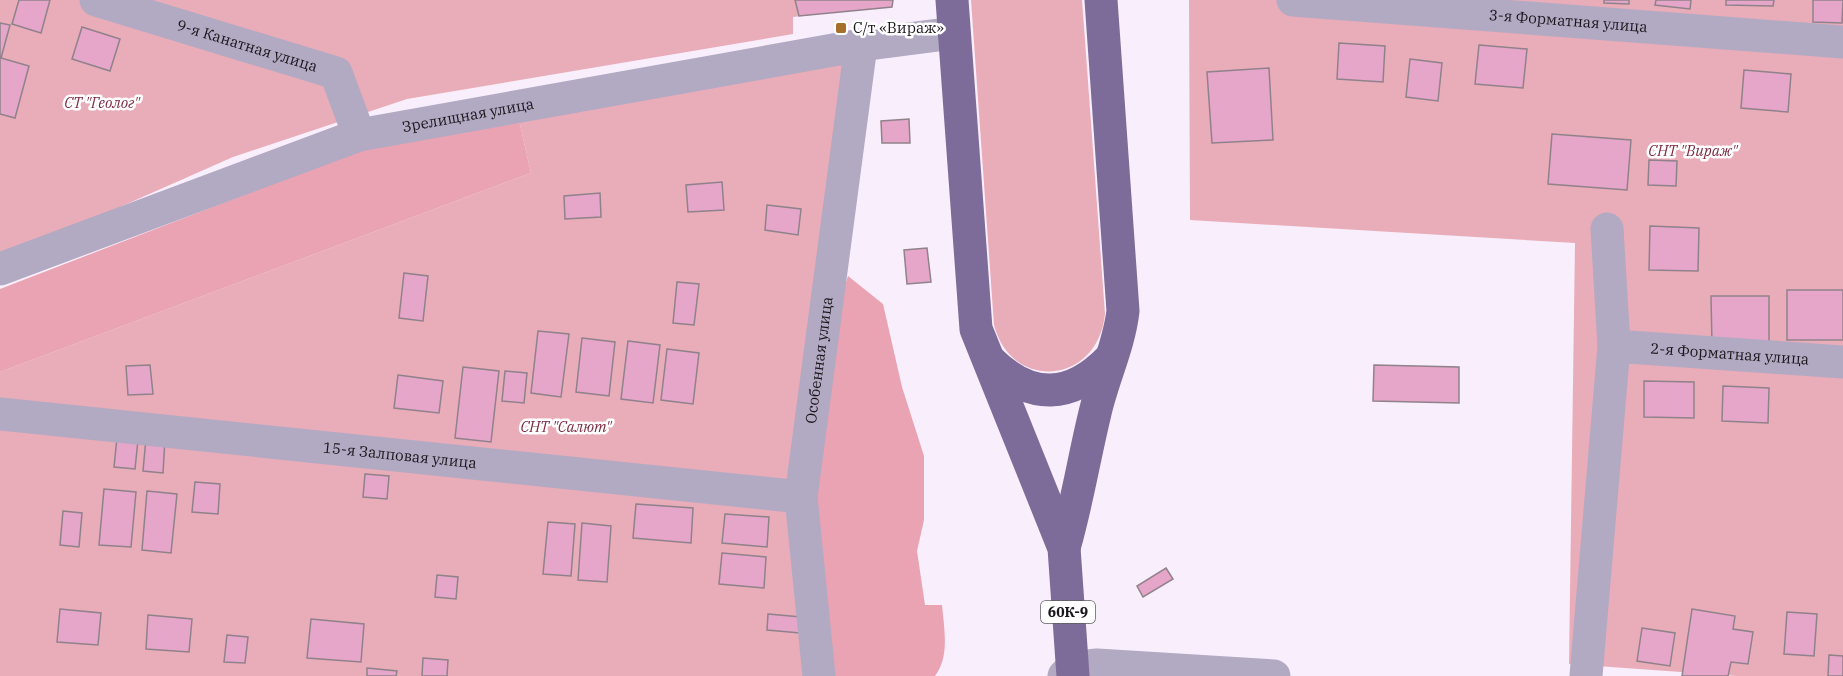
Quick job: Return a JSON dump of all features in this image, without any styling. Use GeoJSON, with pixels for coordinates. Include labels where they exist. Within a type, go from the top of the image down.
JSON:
{"type":"FeatureCollection","features":[{"type":"Feature","properties":{"kind":"main road"},"geometry":{"type":"LineString","coordinates":[[952,0],[976,329],[1064,548]]}},
{"type":"Feature","properties":{"kind":"main road"},"geometry":{"type":"LineString","coordinates":[[1064,548],[1076,508],[1095,413],[1110,359],[1120,337],[1123,311],[1101,0]]}},
{"type":"Feature","properties":{"kind":"main road"},"geometry":{"type":"LineString","coordinates":[[990,362],[1003,374],[1019,383],[1041,390],[1074,386],[1093,377],[1110,359]]}},
{"type":"Feature","properties":{"kind":"main road","name":"60К-9"},"geometry":{"type":"LineString","coordinates":[[1064,548],[1069,673]]}},
{"type":"Feature","properties":{"kind":"street","name":"9-я Канатная улица"},"geometry":{"type":"LineString","coordinates":[[96,0],[336,73],[359,135]]}},
{"type":"Feature","properties":{"kind":"street","name":"3-я Форматная улица"},"geometry":{"type":"LineString","coordinates":[[1293,0],[1843,42]]}},
{"type":"Feature","properties":{"kind":"street","name":"Зрелищная улица"},"geometry":{"type":"LineString","coordinates":[[0,269],[359,135],[861,45],[954,33]]}},
{"type":"Feature","properties":{"kind":"street","name":"Особенная улица"},"geometry":{"type":"LineString","coordinates":[[819,676],[801,497],[861,45]]}},
{"type":"Feature","properties":{"kind":"street"},"geometry":{"type":"LineString","coordinates":[[1586,676],[1614,346],[1607,229]]}},
{"type":"Feature","properties":{"kind":"street","name":"2-я Форматная улица"},"geometry":{"type":"LineString","coordinates":[[1614,346],[1843,362]]}},
{"type":"Feature","properties":{"kind":"street","name":"15-я Залповая улица"},"geometry":{"type":"LineString","coordinates":[[0,414],[801,497]]}},
{"type":"Feature","properties":{"kind":"street"},"geometry":{"type":"LineString","coordinates":[[1069,673],[1096,665],[1274,676]]}},
{"type":"Feature","properties":{"kind":"green space","name":"СТ \"Геолог\""},"geometry":{"type":"Polygon","coordinates":[[[0,0],[891,0],[891,6],[793,17],[793,34],[407,99],[233,157],[0,260],[0,0]]]}},
{"type":"Feature","properties":{"kind":"green space"},"geometry":{"type":"Polygon","coordinates":[[[971,0],[1082,0],[1105,314],[1099,337],[1087,355],[1072,366],[1054,371],[1035,370],[1018,362],[1004,347],[994,325],[971,0]]]}},
{"type":"Feature","properties":{"kind":"green space","name":"СНТ \"Вираж\""},"geometry":{"type":"Polygon","coordinates":[[[1189,0],[1843,0],[1843,676],[1737,676],[1569,664],[1575,243],[1190,220],[1189,0]]]}},
{"type":"Feature","properties":{"kind":"green space","name":"СНТ \"Салют\""},"geometry":{"type":"Polygon","coordinates":[[[867,58],[828,339],[831,676],[0,676],[0,372],[531,173],[517,111],[867,58]]]}},
{"type":"Feature","properties":{"kind":"shaded area"},"geometry":{"type":"Polygon","coordinates":[[[517,111],[531,173],[0,372],[0,289],[404,133],[517,111]]]}},
{"type":"Feature","properties":{"kind":"shaded area"},"geometry":{"type":"Polygon","coordinates":[[[848,276],[883,304],[902,387],[924,456],[924,520],[917,551],[925,605],[942,605],[945,633],[943,660],[935,676],[831,676],[811,496],[828,339],[848,276]]]}},
{"type":"Feature","properties":{"kind":"building"},"geometry":{"type":"Polygon","coordinates":[[[19,0],[50,0],[41,33],[12,24],[19,0]]]}},
{"type":"Feature","properties":{"kind":"building"},"geometry":{"type":"Polygon","coordinates":[[[795,0],[893,0],[892,7],[799,16],[795,0]]]}},
{"type":"Feature","properties":{"kind":"building"},"geometry":{"type":"Polygon","coordinates":[[[1604,0],[1629,0],[1629,4],[1604,3],[1604,0]]]}},
{"type":"Feature","properties":{"kind":"building"},"geometry":{"type":"Polygon","coordinates":[[[1656,0],[1691,0],[1690,9],[1655,5],[1656,0]]]}},
{"type":"Feature","properties":{"kind":"building"},"geometry":{"type":"Polygon","coordinates":[[[1726,0],[1774,0],[1773,6],[1726,5],[1726,0]]]}},
{"type":"Feature","properties":{"kind":"building"},"geometry":{"type":"Polygon","coordinates":[[[1813,0],[1843,0],[1842,23],[1813,22],[1813,0]]]}},
{"type":"Feature","properties":{"kind":"building"},"geometry":{"type":"Polygon","coordinates":[[[0,23],[10,25],[1,58],[29,66],[15,118],[0,114],[0,23]]]}},
{"type":"Feature","properties":{"kind":"building"},"geometry":{"type":"Polygon","coordinates":[[[82,27],[120,39],[110,71],[72,59],[82,27]]]}},
{"type":"Feature","properties":{"kind":"building"},"geometry":{"type":"Polygon","coordinates":[[[1339,43],[1385,46],[1383,82],[1337,79],[1339,43]]]}},
{"type":"Feature","properties":{"kind":"building"},"geometry":{"type":"Polygon","coordinates":[[[1479,45],[1527,49],[1523,88],[1475,84],[1479,45]]]}},
{"type":"Feature","properties":{"kind":"building"},"geometry":{"type":"Polygon","coordinates":[[[1410,59],[1442,63],[1438,101],[1406,97],[1410,59]]]}},
{"type":"Feature","properties":{"kind":"building"},"geometry":{"type":"Polygon","coordinates":[[[1269,68],[1273,140],[1212,143],[1207,72],[1269,68]]]}},
{"type":"Feature","properties":{"kind":"building"},"geometry":{"type":"Polygon","coordinates":[[[1744,70],[1791,74],[1788,112],[1741,108],[1744,70]]]}},
{"type":"Feature","properties":{"kind":"building"},"geometry":{"type":"Polygon","coordinates":[[[909,119],[910,143],[882,143],[881,121],[909,119]]]}},
{"type":"Feature","properties":{"kind":"building"},"geometry":{"type":"Polygon","coordinates":[[[1552,134],[1631,140],[1627,190],[1548,184],[1552,134]]]}},
{"type":"Feature","properties":{"kind":"building"},"geometry":{"type":"Polygon","coordinates":[[[1649,160],[1677,161],[1676,186],[1648,185],[1649,160]]]}},
{"type":"Feature","properties":{"kind":"building"},"geometry":{"type":"Polygon","coordinates":[[[722,182],[724,210],[688,212],[686,185],[722,182]]]}},
{"type":"Feature","properties":{"kind":"building"},"geometry":{"type":"Polygon","coordinates":[[[600,193],[601,217],[565,219],[564,196],[600,193]]]}},
{"type":"Feature","properties":{"kind":"building"},"geometry":{"type":"Polygon","coordinates":[[[767,205],[801,209],[798,235],[765,230],[767,205]]]}},
{"type":"Feature","properties":{"kind":"building"},"geometry":{"type":"Polygon","coordinates":[[[1650,226],[1699,228],[1698,271],[1649,270],[1650,226]]]}},
{"type":"Feature","properties":{"kind":"building"},"geometry":{"type":"Polygon","coordinates":[[[927,248],[931,282],[907,284],[904,250],[927,248]]]}},
{"type":"Feature","properties":{"kind":"building"},"geometry":{"type":"Polygon","coordinates":[[[404,273],[428,276],[423,321],[399,318],[404,273]]]}},
{"type":"Feature","properties":{"kind":"building"},"geometry":{"type":"Polygon","coordinates":[[[677,282],[699,284],[694,325],[673,323],[677,282]]]}},
{"type":"Feature","properties":{"kind":"building"},"geometry":{"type":"Polygon","coordinates":[[[1787,290],[1843,290],[1843,340],[1787,340],[1787,290]]]}},
{"type":"Feature","properties":{"kind":"building"},"geometry":{"type":"Polygon","coordinates":[[[1711,296],[1769,296],[1769,345],[1712,345],[1711,296]]]}},
{"type":"Feature","properties":{"kind":"building"},"geometry":{"type":"Polygon","coordinates":[[[538,331],[569,334],[561,397],[531,393],[538,331]]]}},
{"type":"Feature","properties":{"kind":"building"},"geometry":{"type":"Polygon","coordinates":[[[582,338],[615,342],[609,396],[576,392],[582,338]]]}},
{"type":"Feature","properties":{"kind":"building"},"geometry":{"type":"Polygon","coordinates":[[[628,341],[660,345],[653,403],[621,399],[628,341]]]}},
{"type":"Feature","properties":{"kind":"building"},"geometry":{"type":"Polygon","coordinates":[[[667,349],[699,353],[693,404],[661,400],[667,349]]]}},
{"type":"Feature","properties":{"kind":"building"},"geometry":{"type":"Polygon","coordinates":[[[150,365],[153,394],[128,395],[126,366],[150,365]]]}},
{"type":"Feature","properties":{"kind":"building"},"geometry":{"type":"Polygon","coordinates":[[[1374,365],[1459,367],[1459,403],[1373,401],[1374,365]]]}},
{"type":"Feature","properties":{"kind":"building"},"geometry":{"type":"Polygon","coordinates":[[[463,367],[499,371],[491,442],[455,438],[463,367]]]}},
{"type":"Feature","properties":{"kind":"building"},"geometry":{"type":"Polygon","coordinates":[[[505,371],[527,373],[524,403],[502,401],[505,371]]]}},
{"type":"Feature","properties":{"kind":"building"},"geometry":{"type":"Polygon","coordinates":[[[398,375],[443,381],[439,413],[394,408],[398,375]]]}},
{"type":"Feature","properties":{"kind":"building"},"geometry":{"type":"Polygon","coordinates":[[[1644,381],[1694,382],[1694,418],[1644,417],[1644,381]]]}},
{"type":"Feature","properties":{"kind":"building"},"geometry":{"type":"Polygon","coordinates":[[[1723,386],[1769,388],[1768,423],[1722,421],[1723,386]]]}},
{"type":"Feature","properties":{"kind":"building"},"geometry":{"type":"Polygon","coordinates":[[[117,438],[138,440],[135,469],[114,467],[117,438]]]}},
{"type":"Feature","properties":{"kind":"building"},"geometry":{"type":"Polygon","coordinates":[[[146,438],[165,439],[163,473],[143,471],[146,438]]]}},
{"type":"Feature","properties":{"kind":"building"},"geometry":{"type":"Polygon","coordinates":[[[365,474],[389,476],[387,499],[363,497],[365,474]]]}},
{"type":"Feature","properties":{"kind":"building"},"geometry":{"type":"Polygon","coordinates":[[[195,482],[220,484],[218,514],[192,512],[195,482]]]}},
{"type":"Feature","properties":{"kind":"building"},"geometry":{"type":"Polygon","coordinates":[[[104,489],[136,492],[131,547],[99,545],[104,489]]]}},
{"type":"Feature","properties":{"kind":"building"},"geometry":{"type":"Polygon","coordinates":[[[147,491],[177,494],[171,553],[142,550],[147,491]]]}},
{"type":"Feature","properties":{"kind":"building"},"geometry":{"type":"Polygon","coordinates":[[[636,504],[693,508],[691,543],[633,538],[636,504]]]}},
{"type":"Feature","properties":{"kind":"building"},"geometry":{"type":"Polygon","coordinates":[[[63,511],[82,513],[79,547],[60,545],[63,511]]]}},
{"type":"Feature","properties":{"kind":"building"},"geometry":{"type":"Polygon","coordinates":[[[725,514],[769,517],[767,547],[722,543],[725,514]]]}},
{"type":"Feature","properties":{"kind":"building"},"geometry":{"type":"Polygon","coordinates":[[[548,522],[575,524],[571,576],[543,574],[548,522]]]}},
{"type":"Feature","properties":{"kind":"building"},"geometry":{"type":"Polygon","coordinates":[[[582,523],[611,526],[607,582],[578,580],[582,523]]]}},
{"type":"Feature","properties":{"kind":"building"},"geometry":{"type":"Polygon","coordinates":[[[722,553],[766,557],[764,588],[719,584],[722,553]]]}},
{"type":"Feature","properties":{"kind":"building"},"geometry":{"type":"Polygon","coordinates":[[[1166,568],[1173,579],[1143,597],[1137,586],[1166,568]]]}},
{"type":"Feature","properties":{"kind":"building"},"geometry":{"type":"Polygon","coordinates":[[[437,575],[458,577],[456,599],[435,597],[437,575]]]}},
{"type":"Feature","properties":{"kind":"building"},"geometry":{"type":"Polygon","coordinates":[[[60,609],[101,613],[98,645],[57,642],[60,609]]]}},
{"type":"Feature","properties":{"kind":"building"},"geometry":{"type":"Polygon","coordinates":[[[1692,609],[1735,616],[1733,629],[1753,632],[1748,664],[1731,662],[1728,676],[1682,676],[1692,609]]]}},
{"type":"Feature","properties":{"kind":"building"},"geometry":{"type":"Polygon","coordinates":[[[1787,612],[1817,614],[1814,656],[1784,654],[1787,612]]]}},
{"type":"Feature","properties":{"kind":"building"},"geometry":{"type":"Polygon","coordinates":[[[768,614],[801,617],[800,633],[767,630],[768,614]]]}},
{"type":"Feature","properties":{"kind":"building"},"geometry":{"type":"Polygon","coordinates":[[[148,615],[192,619],[189,652],[146,649],[148,615]]]}},
{"type":"Feature","properties":{"kind":"building"},"geometry":{"type":"Polygon","coordinates":[[[311,619],[364,624],[361,662],[307,658],[311,619]]]}},
{"type":"Feature","properties":{"kind":"building"},"geometry":{"type":"Polygon","coordinates":[[[1642,628],[1675,633],[1670,666],[1637,661],[1642,628]]]}},
{"type":"Feature","properties":{"kind":"building"},"geometry":{"type":"Polygon","coordinates":[[[227,635],[248,637],[245,663],[224,662],[227,635]]]}},
{"type":"Feature","properties":{"kind":"building"},"geometry":{"type":"Polygon","coordinates":[[[1829,655],[1843,656],[1843,676],[1828,676],[1829,655]]]}},
{"type":"Feature","properties":{"kind":"building"},"geometry":{"type":"Polygon","coordinates":[[[423,658],[448,660],[447,676],[422,676],[423,658]]]}},
{"type":"Feature","properties":{"kind":"building"},"geometry":{"type":"Polygon","coordinates":[[[367,668],[397,671],[396,676],[367,676],[367,668]]]}},
{"type":"Feature","properties":{"kind":"place","name":"С/т «Вираж»"},"geometry":{"type":"Point","coordinates":[841,28]}}]}
